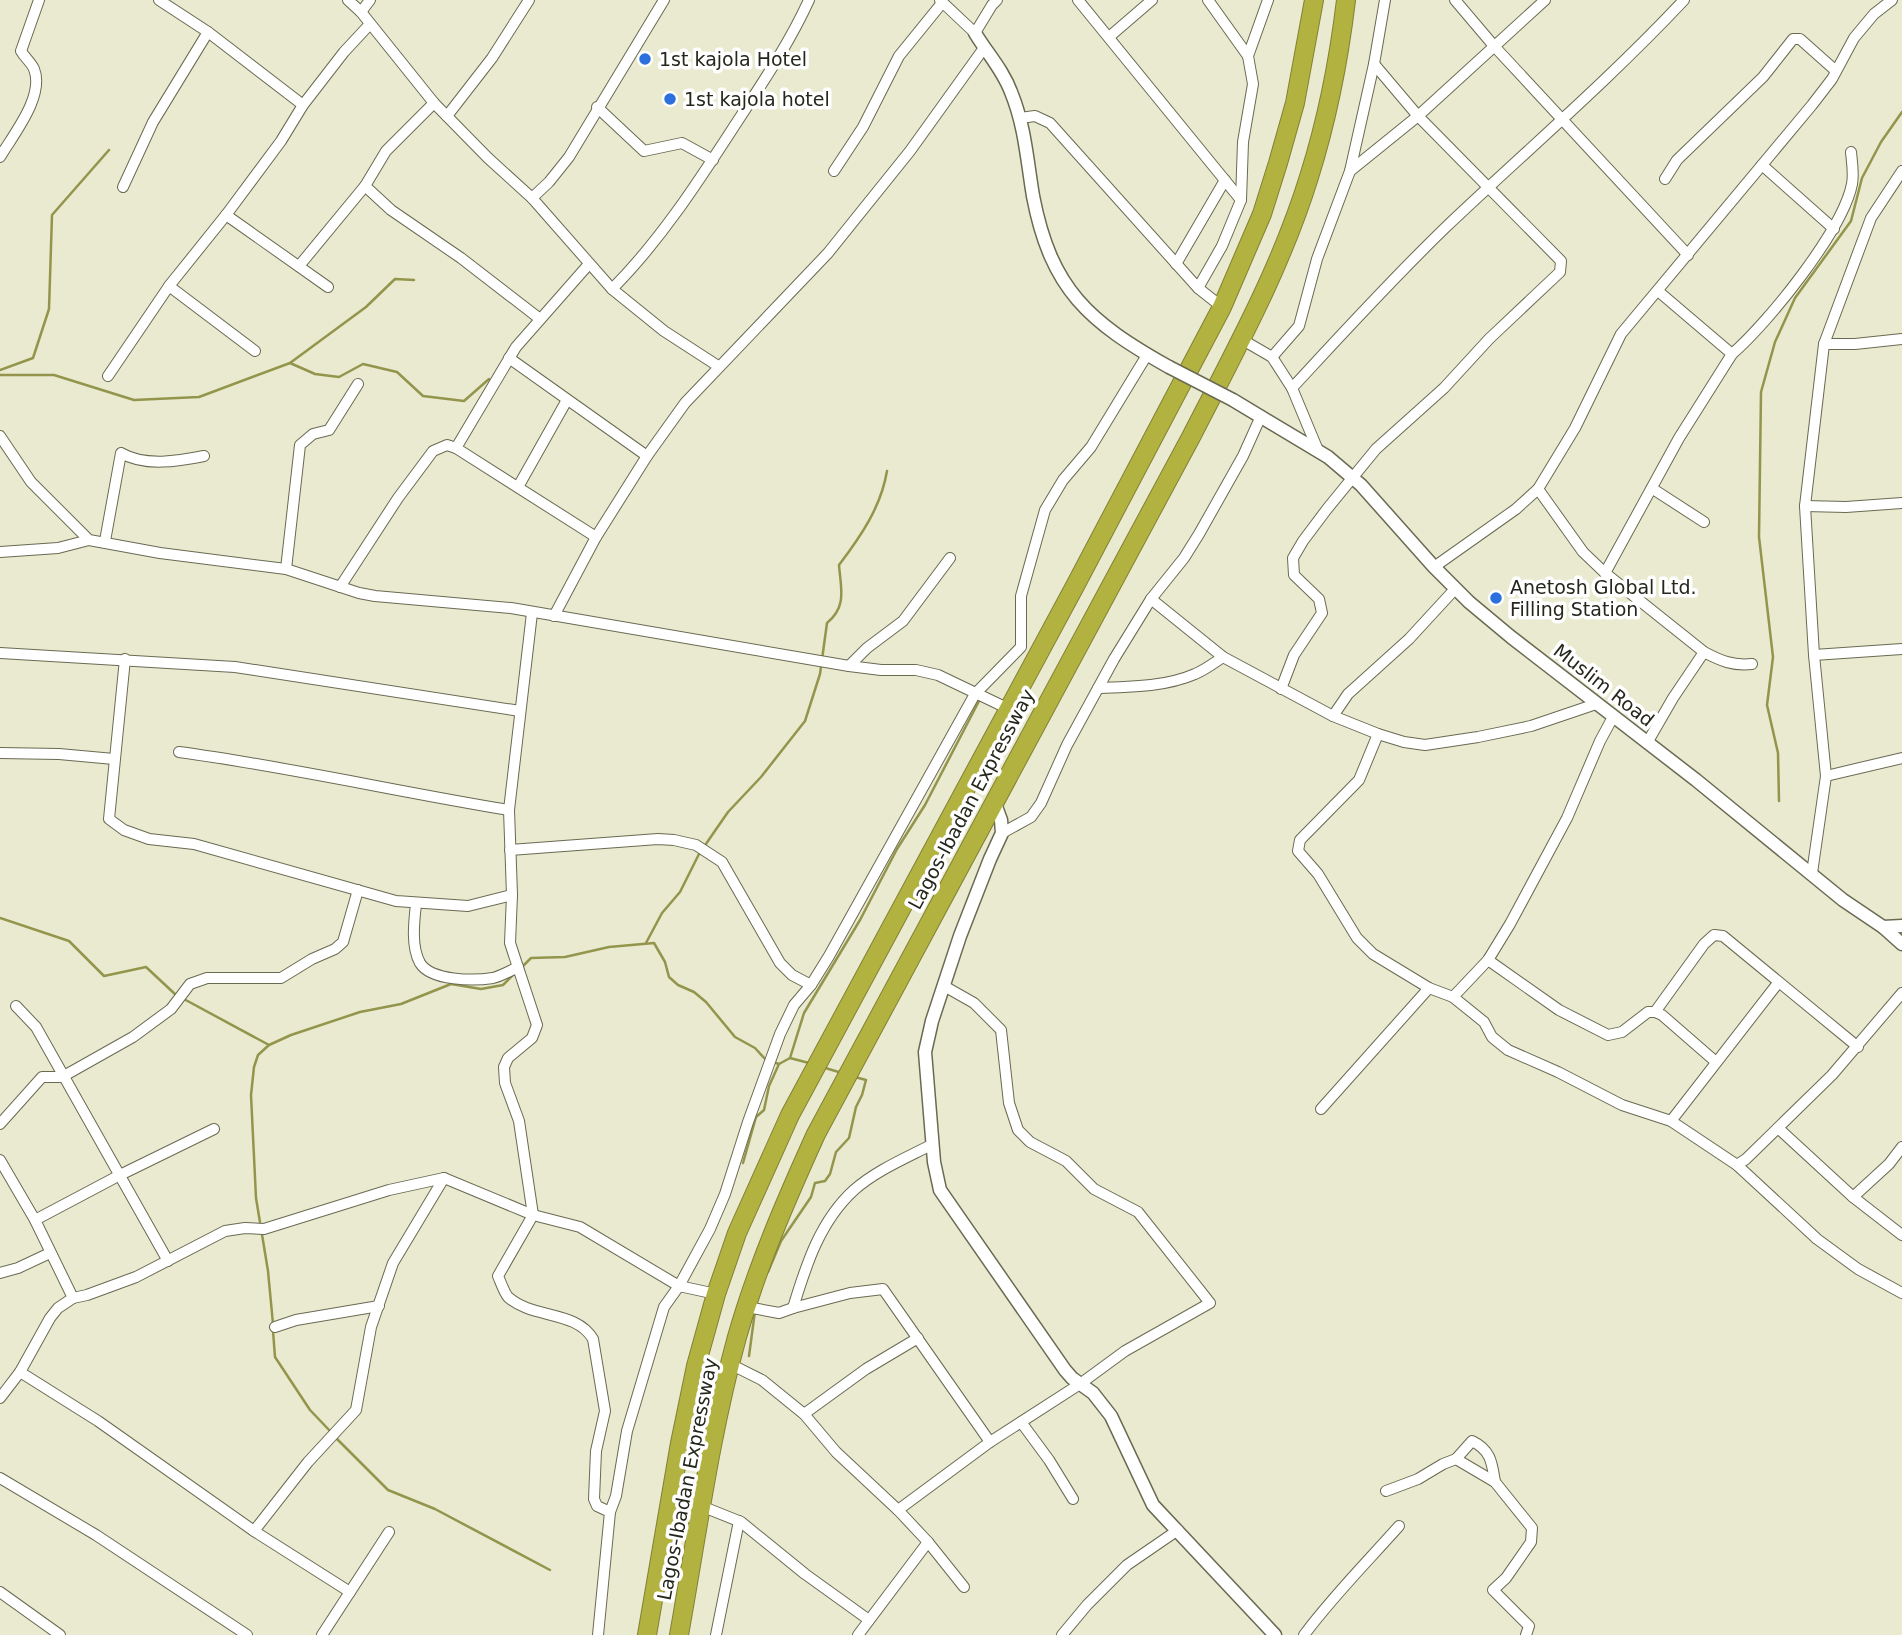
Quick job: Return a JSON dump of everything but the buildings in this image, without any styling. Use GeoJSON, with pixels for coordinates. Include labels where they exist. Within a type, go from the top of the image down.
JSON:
{"type":"FeatureCollection","features":[{"type":"Feature","properties":{"kind":"highway","name":"Lagos-Ibadan Expressway"},"geometry":{"type":"LineString","coordinates":[[647,1635],[696,1366],[737,1233],[790,1115],[1222,307],[1262,214],[1278,163],[1295,103],[1314,0]]}},
{"type":"Feature","properties":{"kind":"highway","name":"Lagos-Ibadan Expressway"},"geometry":{"type":"LineString","coordinates":[[679,1635],[706,1469],[730,1364],[747,1307],[786,1201],[816,1134],[993,801],[1191,438],[1241,339],[1286,240],[1309,177],[1334,78],[1346,0]]}},
{"type":"Feature","properties":{"kind":"street"},"geometry":{"type":"LineString","coordinates":[[0,157],[23,121],[38,85],[34,67],[22,51],[23,39],[38,0]]}},
{"type":"Feature","properties":{"kind":"street"},"geometry":{"type":"LineString","coordinates":[[159,0],[208,32],[303,105]]}},
{"type":"Feature","properties":{"kind":"street"},"geometry":{"type":"LineString","coordinates":[[348,0],[361,12],[434,103],[532,198],[612,289],[664,331],[718,366]]}},
{"type":"Feature","properties":{"kind":"street"},"geometry":{"type":"LineString","coordinates":[[361,12],[370,0]]}},
{"type":"Feature","properties":{"kind":"street"},"geometry":{"type":"LineString","coordinates":[[447,116],[492,58],[529,0]]}},
{"type":"Feature","properties":{"kind":"street"},"geometry":{"type":"LineString","coordinates":[[532,198],[549,182],[569,156],[664,0]]}},
{"type":"Feature","properties":{"kind":"street"},"geometry":{"type":"LineString","coordinates":[[612,289],[640,261],[713,160],[763,82],[809,0]]}},
{"type":"Feature","properties":{"kind":"street"},"geometry":{"type":"LineString","coordinates":[[834,171],[863,127],[899,56],[941,1],[975,33],[998,0]]}},
{"type":"Feature","properties":{"kind":"street"},"geometry":{"type":"LineString","coordinates":[[1078,0],[1241,200]]}},
{"type":"Feature","properties":{"kind":"street"},"geometry":{"type":"LineString","coordinates":[[1109,37],[1152,0]]}},
{"type":"Feature","properties":{"kind":"street"},"geometry":{"type":"LineString","coordinates":[[1198,288],[1222,246],[1241,200],[1243,142],[1253,84],[1248,56],[1208,0]]}},
{"type":"Feature","properties":{"kind":"street"},"geometry":{"type":"LineString","coordinates":[[1248,56],[1268,0]]}},
{"type":"Feature","properties":{"kind":"street"},"geometry":{"type":"LineString","coordinates":[[1272,356],[1299,326],[1317,259],[1350,171],[1385,0]]}},
{"type":"Feature","properties":{"kind":"street"},"geometry":{"type":"LineString","coordinates":[[1455,0],[1494,46],[1688,255]]}},
{"type":"Feature","properties":{"kind":"street"},"geometry":{"type":"LineString","coordinates":[[1350,171],[1418,116],[1545,0]]}},
{"type":"Feature","properties":{"kind":"street"},"geometry":{"type":"LineString","coordinates":[[1292,388],[1446,228],[1564,119],[1596,85],[1633,54],[1684,0]]}},
{"type":"Feature","properties":{"kind":"street"},"geometry":{"type":"LineString","coordinates":[[1434,567],[1506,517],[1538,489],[1575,428],[1621,334],[1812,105],[1836,71],[1854,38],[1874,14],[1892,0]]}},
{"type":"Feature","properties":{"kind":"street"},"geometry":{"type":"LineString","coordinates":[[108,376],[169,286],[281,141],[303,105],[344,52],[370,24]]}},
{"type":"Feature","properties":{"kind":"street"},"geometry":{"type":"LineString","coordinates":[[123,187],[153,122],[208,32]]}},
{"type":"Feature","properties":{"kind":"street","name":"Muslim Road"},"geometry":{"type":"LineString","coordinates":[[975,33],[1006,80],[1020,118],[1046,247],[1068,289],[1088,312],[1105,328],[1147,355],[1317,448],[1353,477],[1455,589],[1511,637],[1902,944]]}},
{"type":"Feature","properties":{"kind":"street"},"geometry":{"type":"LineString","coordinates":[[1665,179],[1677,160],[1763,77],[1793,40],[1800,39],[1836,71]]}},
{"type":"Feature","properties":{"kind":"street"},"geometry":{"type":"LineString","coordinates":[[555,616],[597,537],[647,456],[685,403],[828,253],[910,151],[984,48]]}},
{"type":"Feature","properties":{"kind":"street"},"geometry":{"type":"LineString","coordinates":[[1281,688],[1294,655],[1322,613],[1319,598],[1294,575],[1293,558],[1326,509],[1376,449],[1444,388],[1489,339],[1560,272],[1561,261],[1418,116],[1374,64]]}},
{"type":"Feature","properties":{"kind":"street"},"geometry":{"type":"LineString","coordinates":[[299,267],[365,186],[386,151],[434,103]]}},
{"type":"Feature","properties":{"kind":"street"},"geometry":{"type":"LineString","coordinates":[[597,107],[644,150],[682,143],[713,160]]}},
{"type":"Feature","properties":{"kind":"street"},"geometry":{"type":"LineString","coordinates":[[1020,118],[1035,116],[1050,123],[1198,288],[1222,307]]}},
{"type":"Feature","properties":{"kind":"street"},"geometry":{"type":"LineString","coordinates":[[1605,573],[1679,438],[1732,354],[1760,329],[1834,229],[1852,184],[1851,152]]}},
{"type":"Feature","properties":{"kind":"street"},"geometry":{"type":"LineString","coordinates":[[1762,165],[1834,229]]}},
{"type":"Feature","properties":{"kind":"street"},"geometry":{"type":"LineString","coordinates":[[1812,873],[1826,776],[1814,655],[1805,506],[1824,344],[1871,218],[1902,171]]}},
{"type":"Feature","properties":{"kind":"street"},"geometry":{"type":"LineString","coordinates":[[1176,264],[1225,180]]}},
{"type":"Feature","properties":{"kind":"street"},"geometry":{"type":"LineString","coordinates":[[365,186],[391,210],[461,258],[540,319]]}},
{"type":"Feature","properties":{"kind":"street"},"geometry":{"type":"LineString","coordinates":[[226,215],[328,287]]}},
{"type":"Feature","properties":{"kind":"street"},"geometry":{"type":"LineString","coordinates":[[456,448],[509,358],[589,264]]}},
{"type":"Feature","properties":{"kind":"street"},"geometry":{"type":"LineString","coordinates":[[169,286],[254,351]]}},
{"type":"Feature","properties":{"kind":"street"},"geometry":{"type":"LineString","coordinates":[[1658,291],[1732,354]]}},
{"type":"Feature","properties":{"kind":"street"},"geometry":{"type":"LineString","coordinates":[[1241,339],[1272,356],[1292,388],[1317,448]]}},
{"type":"Feature","properties":{"kind":"street"},"geometry":{"type":"LineString","coordinates":[[1824,344],[1902,339]]}},
{"type":"Feature","properties":{"kind":"street"},"geometry":{"type":"LineString","coordinates":[[598,1635],[610,1512],[616,1496],[627,1431],[664,1307],[679,1286],[710,1229],[725,1194],[780,1034],[794,1005],[830,956],[975,694],[1021,647],[1021,596],[1045,510],[1063,480],[1091,447],[1147,355]]}},
{"type":"Feature","properties":{"kind":"street"},"geometry":{"type":"LineString","coordinates":[[509,358],[647,456]]}},
{"type":"Feature","properties":{"kind":"street"},"geometry":{"type":"LineString","coordinates":[[286,569],[300,445],[313,433],[329,430],[358,384]]}},
{"type":"Feature","properties":{"kind":"street"},"geometry":{"type":"LineString","coordinates":[[518,487],[567,400]]}},
{"type":"Feature","properties":{"kind":"street"},"geometry":{"type":"LineString","coordinates":[[1002,833],[1031,817],[1041,803],[1067,745],[1098,688],[1151,599],[1184,558],[1199,534],[1243,456],[1261,416]]}},
{"type":"Feature","properties":{"kind":"street"},"geometry":{"type":"LineString","coordinates":[[0,436],[31,482],[89,540]]}},
{"type":"Feature","properties":{"kind":"street"},"geometry":{"type":"LineString","coordinates":[[340,587],[398,498],[433,451],[447,445],[456,448],[597,537]]}},
{"type":"Feature","properties":{"kind":"street"},"geometry":{"type":"LineString","coordinates":[[105,541],[121,453],[127,457],[153,461],[176,461],[205,456]]}},
{"type":"Feature","properties":{"kind":"street"},"geometry":{"type":"LineString","coordinates":[[1538,489],[1583,552],[1605,573],[1704,652],[1736,665],[1752,664]]}},
{"type":"Feature","properties":{"kind":"street"},"geometry":{"type":"LineString","coordinates":[[1653,489],[1704,522]]}},
{"type":"Feature","properties":{"kind":"street"},"geometry":{"type":"LineString","coordinates":[[1805,506],[1846,507],[1902,503]]}},
{"type":"Feature","properties":{"kind":"street"},"geometry":{"type":"LineString","coordinates":[[0,552],[58,548],[89,540],[160,553],[286,569],[375,596],[511,608],[849,666],[916,670],[938,675],[1009,709]]}},
{"type":"Feature","properties":{"kind":"street"},"geometry":{"type":"LineString","coordinates":[[849,666],[867,648],[903,621],[950,558]]}},
{"type":"Feature","properties":{"kind":"street"},"geometry":{"type":"LineString","coordinates":[[1333,716],[1348,694],[1409,639],[1455,589]]}},
{"type":"Feature","properties":{"kind":"street"},"geometry":{"type":"LineString","coordinates":[[1151,599],[1223,657],[1333,716],[1404,742],[1446,743],[1531,726],[1596,704]]}},
{"type":"Feature","properties":{"kind":"street"},"geometry":{"type":"LineString","coordinates":[[532,613],[509,810],[512,895],[510,943],[537,1025],[532,1038],[508,1058],[504,1068],[505,1083],[519,1121],[533,1215],[498,1276],[507,1296],[527,1308],[563,1318],[588,1329],[593,1339],[605,1411],[596,1451],[594,1499],[597,1506],[610,1512]]}},
{"type":"Feature","properties":{"kind":"street"},"geometry":{"type":"LineString","coordinates":[[1814,655],[1902,649]]}},
{"type":"Feature","properties":{"kind":"street"},"geometry":{"type":"LineString","coordinates":[[1647,743],[1704,652]]}},
{"type":"Feature","properties":{"kind":"street"},"geometry":{"type":"LineString","coordinates":[[0,653],[235,667],[520,711]]}},
{"type":"Feature","properties":{"kind":"street"},"geometry":{"type":"LineString","coordinates":[[1098,688],[1150,686],[1175,681],[1197,674],[1223,657]]}},
{"type":"Feature","properties":{"kind":"street"},"geometry":{"type":"LineString","coordinates":[[125,659],[109,819],[124,830],[149,839],[194,844],[396,901],[468,906],[512,895]]}},
{"type":"Feature","properties":{"kind":"street"},"geometry":{"type":"LineString","coordinates":[[1453,997],[1488,960],[1567,818],[1613,717]]}},
{"type":"Feature","properties":{"kind":"street"},"geometry":{"type":"LineString","coordinates":[[1378,734],[1359,780],[1300,840],[1298,851],[1318,874],[1357,938],[1373,954],[1429,988],[1453,997],[1484,1022],[1492,1037],[1508,1050],[1622,1105],[1671,1121],[1737,1165],[1817,1239],[1858,1269],[1902,1293]]}},
{"type":"Feature","properties":{"kind":"street"},"geometry":{"type":"LineString","coordinates":[[179,752],[509,810]]}},
{"type":"Feature","properties":{"kind":"street"},"geometry":{"type":"LineString","coordinates":[[0,753],[59,754],[114,759]]}},
{"type":"Feature","properties":{"kind":"street"},"geometry":{"type":"LineString","coordinates":[[1826,776],[1902,758]]}},
{"type":"Feature","properties":{"kind":"street"},"geometry":{"type":"LineString","coordinates":[[993,801],[1001,820],[1002,833],[989,859],[944,986],[925,1052],[940,1190],[1065,1370],[1093,1393],[1111,1416],[1153,1505],[1275,1635]]}},
{"type":"Feature","properties":{"kind":"street"},"geometry":{"type":"LineString","coordinates":[[510,850],[658,839],[696,845],[722,862],[780,963],[792,975],[811,985]]}},
{"type":"Feature","properties":{"kind":"street"},"geometry":{"type":"LineString","coordinates":[[0,1124],[42,1077],[62,1077],[142,1030],[171,1009],[190,984],[206,978],[281,978],[335,949],[343,942],[358,890]]}},
{"type":"Feature","properties":{"kind":"street"},"geometry":{"type":"LineString","coordinates":[[416,904],[413,930],[419,962],[428,972],[459,979],[494,978],[518,967]]}},
{"type":"Feature","properties":{"kind":"street"},"geometry":{"type":"LineString","coordinates":[[1883,927],[1902,926]]}},
{"type":"Feature","properties":{"kind":"street"},"geometry":{"type":"LineString","coordinates":[[1655,1012],[1704,944],[1714,935],[1723,936],[1857,1047]]}},
{"type":"Feature","properties":{"kind":"street"},"geometry":{"type":"LineString","coordinates":[[1488,960],[1559,1010],[1608,1035],[1622,1032],[1648,1012],[1662,1015],[1716,1062]]}},
{"type":"Feature","properties":{"kind":"street"},"geometry":{"type":"LineString","coordinates":[[1671,1121],[1778,983]]}},
{"type":"Feature","properties":{"kind":"street"},"geometry":{"type":"LineString","coordinates":[[898,1510],[990,1442],[1080,1384],[1125,1351],[1210,1303],[1138,1212],[1094,1189],[1066,1161],[1030,1142],[1018,1130],[1009,1103],[1001,1030],[974,1003],[944,986]]}},
{"type":"Feature","properties":{"kind":"street"},"geometry":{"type":"LineString","coordinates":[[1321,1109],[1429,988]]}},
{"type":"Feature","properties":{"kind":"street"},"geometry":{"type":"LineString","coordinates":[[1737,1165],[1832,1075],[1902,993]]}},
{"type":"Feature","properties":{"kind":"street"},"geometry":{"type":"LineString","coordinates":[[16,1006],[36,1027],[168,1261]]}},
{"type":"Feature","properties":{"kind":"street"},"geometry":{"type":"LineString","coordinates":[[1778,1128],[1853,1197],[1902,1235]]}},
{"type":"Feature","properties":{"kind":"street"},"geometry":{"type":"LineString","coordinates":[[35,1220],[214,1129]]}},
{"type":"Feature","properties":{"kind":"street"},"geometry":{"type":"LineString","coordinates":[[793,1308],[806,1265],[823,1228],[853,1191],[878,1172],[933,1144]]}},
{"type":"Feature","properties":{"kind":"street"},"geometry":{"type":"LineString","coordinates":[[1853,1197],[1889,1164],[1902,1147]]}},
{"type":"Feature","properties":{"kind":"street"},"geometry":{"type":"LineString","coordinates":[[1,1165],[35,1220],[73,1298]]}},
{"type":"Feature","properties":{"kind":"street"},"geometry":{"type":"LineString","coordinates":[[0,1398],[20,1373],[50,1318],[58,1308],[73,1298],[113,1286],[225,1231],[245,1228],[260,1230],[389,1190],[444,1178],[533,1215],[580,1227],[679,1286],[716,1294]]}},
{"type":"Feature","properties":{"kind":"street"},"geometry":{"type":"LineString","coordinates":[[254,1531],[308,1462],[356,1410],[371,1327],[393,1263],[444,1178]]}},
{"type":"Feature","properties":{"kind":"street"},"geometry":{"type":"LineString","coordinates":[[0,1273],[50,1253]]}},
{"type":"Feature","properties":{"kind":"street"},"geometry":{"type":"LineString","coordinates":[[747,1307],[779,1313],[850,1293],[883,1289],[990,1442]]}},
{"type":"Feature","properties":{"kind":"street"},"geometry":{"type":"LineString","coordinates":[[275,1327],[296,1320],[379,1306]]}},
{"type":"Feature","properties":{"kind":"street"},"geometry":{"type":"LineString","coordinates":[[804,1414],[866,1369],[918,1338]]}},
{"type":"Feature","properties":{"kind":"street"},"geometry":{"type":"LineString","coordinates":[[730,1364],[762,1380],[804,1414],[836,1452],[928,1542],[964,1587]]}},
{"type":"Feature","properties":{"kind":"street"},"geometry":{"type":"LineString","coordinates":[[20,1373],[98,1421],[254,1531],[350,1592]]}},
{"type":"Feature","properties":{"kind":"street"},"geometry":{"type":"LineString","coordinates":[[1021,1422],[1073,1499]]}},
{"type":"Feature","properties":{"kind":"street"},"geometry":{"type":"LineString","coordinates":[[1385,1491],[1418,1479],[1456,1459],[1472,1441],[1480,1445],[1492,1458],[1495,1482]]}},
{"type":"Feature","properties":{"kind":"street"},"geometry":{"type":"LineString","coordinates":[[1456,1459],[1495,1482],[1532,1528],[1531,1542],[1506,1578],[1493,1590],[1529,1626],[1526,1635]]}},
{"type":"Feature","properties":{"kind":"street"},"geometry":{"type":"LineString","coordinates":[[0,1478],[96,1535],[247,1635]]}},
{"type":"Feature","properties":{"kind":"street"},"geometry":{"type":"LineString","coordinates":[[701,1506],[739,1521],[805,1574],[869,1620]]}},
{"type":"Feature","properties":{"kind":"street"},"geometry":{"type":"LineString","coordinates":[[716,1635],[739,1521]]}},
{"type":"Feature","properties":{"kind":"street"},"geometry":{"type":"LineString","coordinates":[[1304,1635],[1331,1599],[1360,1571],[1399,1526]]}},
{"type":"Feature","properties":{"kind":"street"},"geometry":{"type":"LineString","coordinates":[[1062,1635],[1127,1565],[1178,1530]]}},
{"type":"Feature","properties":{"kind":"street"},"geometry":{"type":"LineString","coordinates":[[322,1635],[389,1532]]}},
{"type":"Feature","properties":{"kind":"street"},"geometry":{"type":"LineString","coordinates":[[858,1635],[928,1542]]}},
{"type":"Feature","properties":{"kind":"street"},"geometry":{"type":"LineString","coordinates":[[0,1592],[60,1635]]}},
{"type":"Feature","properties":{"kind":"waterway"},"geometry":{"type":"LineString","coordinates":[[1779,801],[1778,753],[1767,705],[1773,657],[1759,537],[1761,392],[1775,342],[1795,298],[1851,221],[1862,178],[1881,142],[1902,112]]}},
{"type":"Feature","properties":{"kind":"waterway"},"geometry":{"type":"LineString","coordinates":[[0,370],[33,358],[49,309],[52,215],[109,150]]}},
{"type":"Feature","properties":{"kind":"waterway"},"geometry":{"type":"LineString","coordinates":[[0,375],[54,375],[134,400],[199,397],[290,363],[366,307],[395,279],[414,280]]}},
{"type":"Feature","properties":{"kind":"waterway"},"geometry":{"type":"LineString","coordinates":[[290,363],[315,374],[339,377],[363,364],[397,372],[423,396],[464,401],[489,379]]}},
{"type":"Feature","properties":{"kind":"waterway"},"geometry":{"type":"LineString","coordinates":[[646,943],[662,913],[680,892],[699,854],[728,812],[761,777],[805,721],[820,674],[827,623],[840,604],[839,565],[869,521],[880,497],[887,471]]}},
{"type":"Feature","properties":{"kind":"waterway"},"geometry":{"type":"LineString","coordinates":[[790,1058],[804,1013],[925,805],[979,701]]}},
{"type":"Feature","properties":{"kind":"waterway"},"geometry":{"type":"LineString","coordinates":[[0,918],[69,941],[104,976],[146,967],[176,995]]}},
{"type":"Feature","properties":{"kind":"waterway"},"geometry":{"type":"LineString","coordinates":[[522,967],[531,958],[565,957],[609,947],[654,943],[665,962],[669,977],[706,1002],[735,1037],[755,1048],[766,1060]]}},
{"type":"Feature","properties":{"kind":"waterway"},"geometry":{"type":"LineString","coordinates":[[182,998],[269,1045],[360,1012],[401,1004],[451,984],[481,989],[503,985],[514,974]]}},
{"type":"Feature","properties":{"kind":"waterway"},"geometry":{"type":"LineString","coordinates":[[269,1045],[258,1055],[251,1095],[256,1198],[268,1271],[273,1324]]}},
{"type":"Feature","properties":{"kind":"waterway"},"geometry":{"type":"LineString","coordinates":[[773,1062],[779,1064],[790,1058],[809,1063]]}},
{"type":"Feature","properties":{"kind":"waterway"},"geometry":{"type":"LineString","coordinates":[[743,1163],[756,1117],[764,1110],[769,1086],[779,1064]]}},
{"type":"Feature","properties":{"kind":"waterway"},"geometry":{"type":"LineString","coordinates":[[822,1067],[842,1073]]}},
{"type":"Feature","properties":{"kind":"waterway"},"geometry":{"type":"LineString","coordinates":[[768,1272],[781,1241],[811,1197],[815,1183],[825,1181],[830,1174],[836,1152],[849,1138],[866,1080],[855,1077]]}},
{"type":"Feature","properties":{"kind":"waterway"},"geometry":{"type":"LineString","coordinates":[[749,1356],[755,1311]]}},
{"type":"Feature","properties":{"kind":"waterway"},"geometry":{"type":"LineString","coordinates":[[273,1331],[275,1357],[310,1410],[331,1432]]}},
{"type":"Feature","properties":{"kind":"waterway"},"geometry":{"type":"LineString","coordinates":[[335,1437],[388,1490],[435,1509],[550,1570]]}},
{"type":"Feature","properties":{"kind":"place","name":"1st kajola Hotel"},"geometry":{"type":"Point","coordinates":[645,59]}},
{"type":"Feature","properties":{"kind":"place","name":"1st kajola hotel"},"geometry":{"type":"Point","coordinates":[670,99]}},
{"type":"Feature","properties":{"kind":"place","name":"Anetosh Global Ltd. Filling Station"},"geometry":{"type":"Point","coordinates":[1496,598]}}]}
